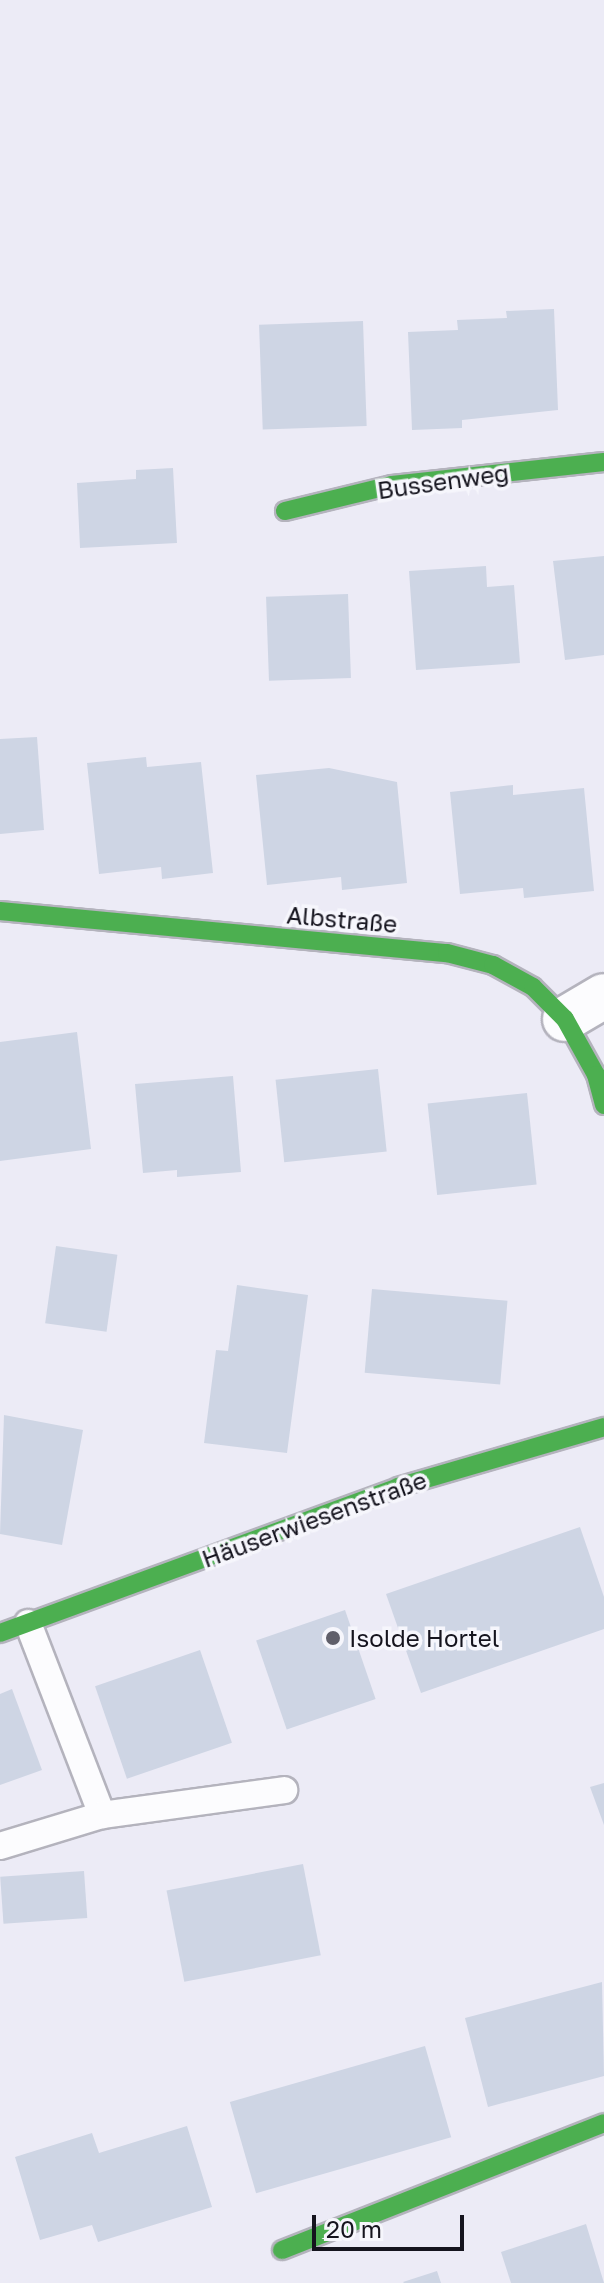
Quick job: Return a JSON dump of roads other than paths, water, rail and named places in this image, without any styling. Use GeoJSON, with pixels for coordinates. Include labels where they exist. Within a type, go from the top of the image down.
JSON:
{"type":"FeatureCollection","features":[{"type":"Feature","properties":{"kind":"street","name":"Bussenweg"},"geometry":{"type":"LineString","coordinates":[[285,511],[392,485],[604,462]]}},
{"type":"Feature","properties":{"kind":"street","name":"Albstraße"},"geometry":{"type":"LineString","coordinates":[[0,911],[447,953],[493,965],[533,987],[565,1019],[596,1075],[604,1105]]}},
{"type":"Feature","properties":{"kind":"street"},"geometry":{"type":"LineString","coordinates":[[565,1019],[604,996]]}},
{"type":"Feature","properties":{"kind":"street","name":"Häuserwiesenstraße"},"geometry":{"type":"LineString","coordinates":[[0,1633],[398,1487],[604,1427]]}},
{"type":"Feature","properties":{"kind":"street"},"geometry":{"type":"LineString","coordinates":[[282,2250],[604,2123]]}},
{"type":"Feature","properties":{"kind":"lane"},"geometry":{"type":"LineString","coordinates":[[28,1623],[102,1815]]}},
{"type":"Feature","properties":{"kind":"lane"},"geometry":{"type":"LineString","coordinates":[[0,1846],[102,1815],[284,1790]]}},
{"type":"Feature","properties":{"kind":"place","name":"Isolde Hortel"},"geometry":{"type":"Point","coordinates":[333,1638]}}]}
